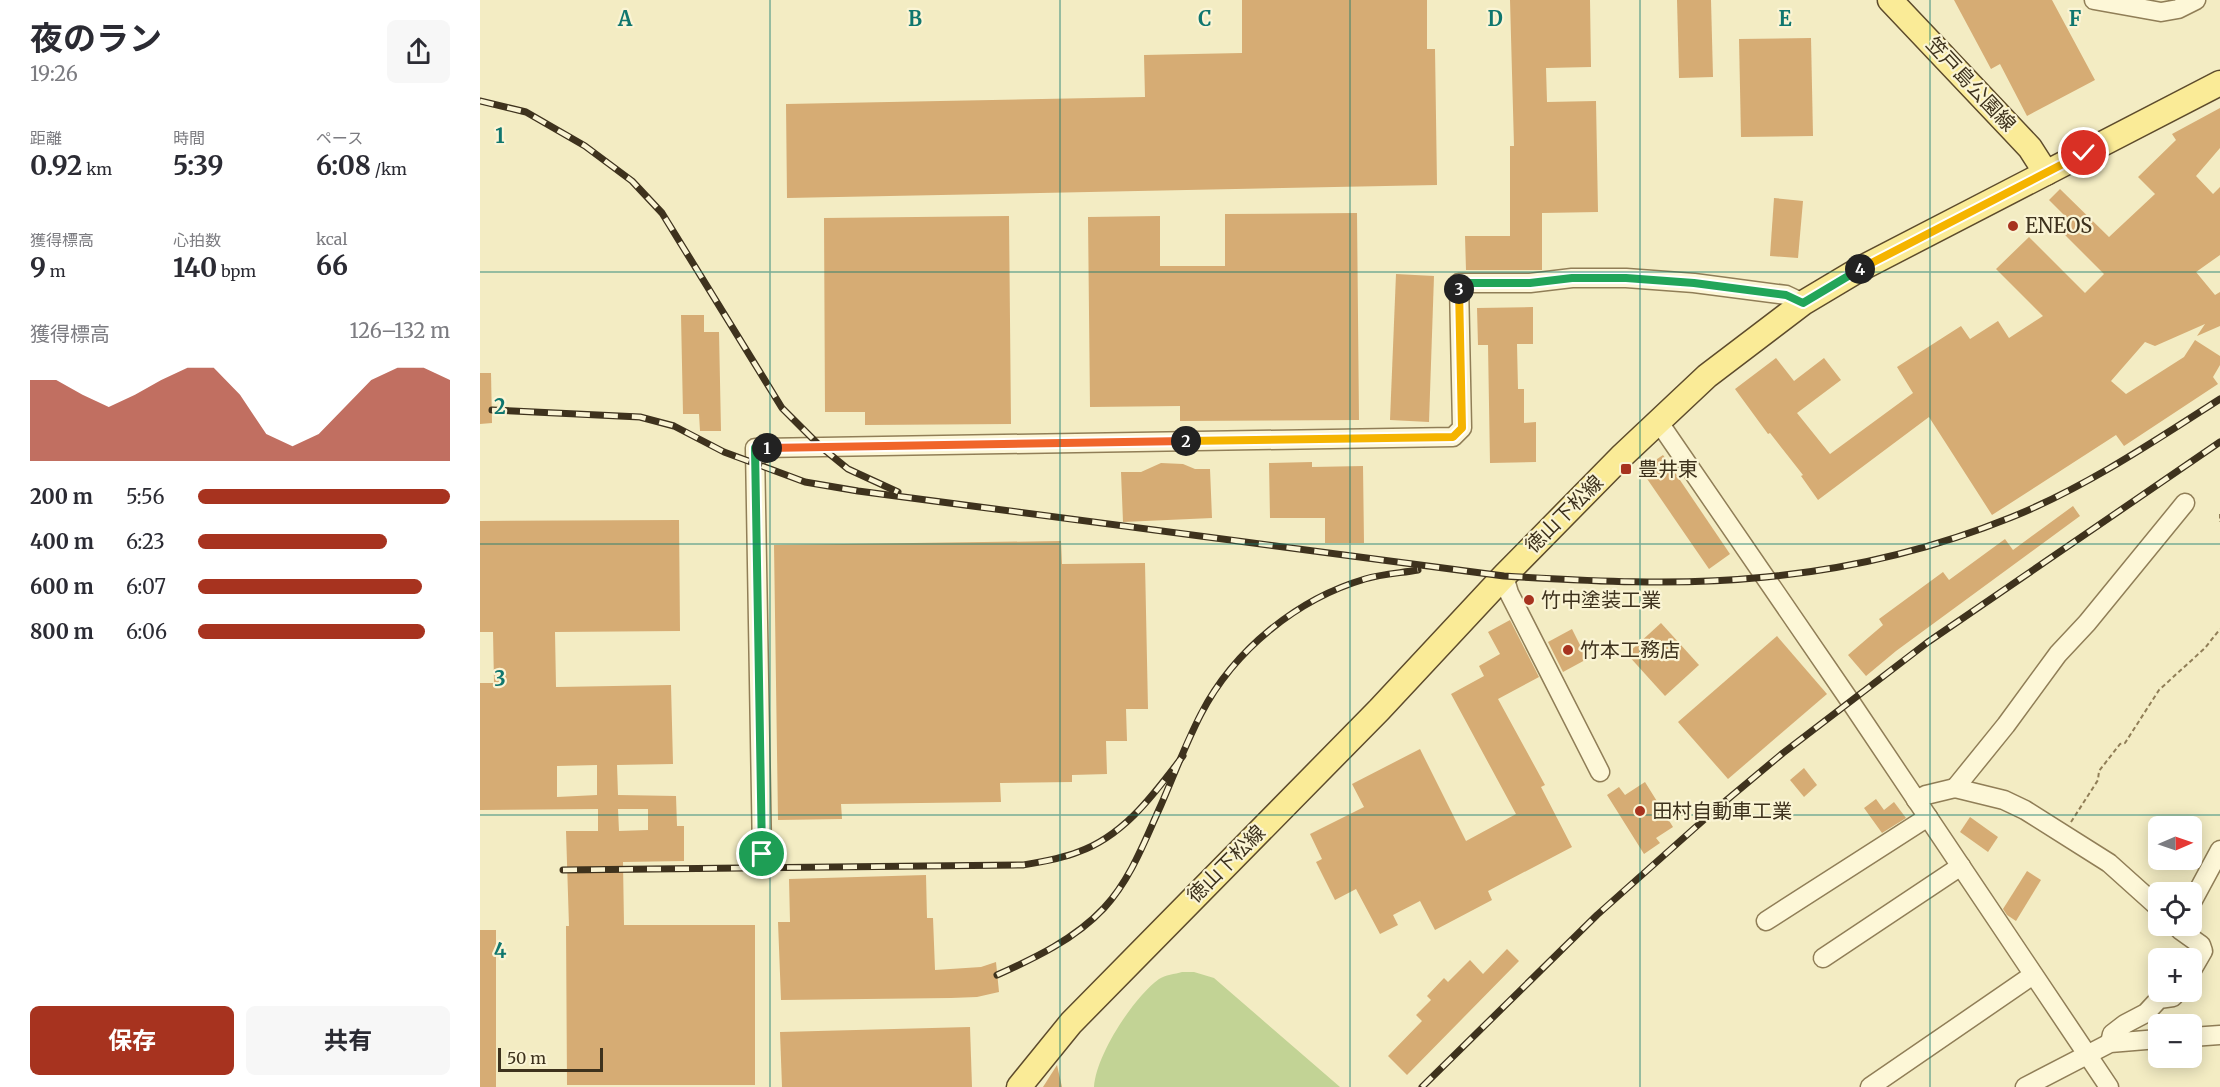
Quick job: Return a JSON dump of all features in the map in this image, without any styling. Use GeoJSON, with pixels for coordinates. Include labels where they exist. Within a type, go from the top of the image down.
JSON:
{"type":"FeatureCollection","features":[{"type":"Feature","properties":{"kind":"main road","name":"笠戸島公園線"},"geometry":{"type":"LineString","coordinates":[[1890,0],[2022,140],[2046,173]]}},
{"type":"Feature","properties":{"kind":"main road","name":"徳山下松線"},"geometry":{"type":"LineString","coordinates":[[1019,1087],[1071,1023],[1379,710],[1504,576],[1707,376],[1803,303],[1869,264],[2220,83]]}},
{"type":"Feature","properties":{"kind":"street"},"geometry":{"type":"LineString","coordinates":[[2094,0],[2161,12],[2178,9],[2196,0]]}},
{"type":"Feature","properties":{"kind":"street"},"geometry":{"type":"LineString","coordinates":[[762,854],[755,448],[1453,437],[1462,428],[1459,283],[1530,283],[1572,278],[1626,278],[1694,283],[1786,295],[1803,303]]}},
{"type":"Feature","properties":{"kind":"street"},"geometry":{"type":"LineString","coordinates":[[1658,422],[2109,1087]]}},
{"type":"Feature","properties":{"kind":"street"},"geometry":{"type":"LineString","coordinates":[[1955,788],[2006,725],[2058,654],[2087,623],[2186,503]]}},
{"type":"Feature","properties":{"kind":"street"},"geometry":{"type":"LineString","coordinates":[[1504,576],[1509,594],[1600,772]]}},
{"type":"Feature","properties":{"kind":"street"},"geometry":{"type":"LineString","coordinates":[[1916,800],[1926,795],[1955,788],[2004,800],[2109,863],[2148,898]]}},
{"type":"Feature","properties":{"kind":"street"},"geometry":{"type":"LineString","coordinates":[[1766,921],[1928,817]]}},
{"type":"Feature","properties":{"kind":"street"},"geometry":{"type":"LineString","coordinates":[[2202,883],[2220,850]]}},
{"type":"Feature","properties":{"kind":"street"},"geometry":{"type":"LineString","coordinates":[[1823,958],[1961,866]]}},
{"type":"Feature","properties":{"kind":"street"},"geometry":{"type":"LineString","coordinates":[[2188,936],[2202,948]]}},
{"type":"Feature","properties":{"kind":"street"},"geometry":{"type":"LineString","coordinates":[[1869,1087],[2033,975]]}},
{"type":"Feature","properties":{"kind":"street"},"geometry":{"type":"LineString","coordinates":[[2110,1043],[2112,1034],[2146,1013],[2156,1002]]}},
{"type":"Feature","properties":{"kind":"street"},"geometry":{"type":"LineString","coordinates":[[2202,1036],[2220,1035]]}},
{"type":"Feature","properties":{"kind":"street"},"geometry":{"type":"LineString","coordinates":[[2025,1087],[2110,1043],[2148,1040]]}},
{"type":"Feature","properties":{"kind":"path"},"geometry":{"type":"LineString","coordinates":[[2220,514],[2220,522]]}},
{"type":"Feature","properties":{"kind":"path"},"geometry":{"type":"LineString","coordinates":[[2063,835],[2098,780],[2099,771],[2120,744],[2125,743],[2159,690],[2205,648],[2220,629]]}},
{"type":"Feature","properties":{"kind":"green space"},"geometry":{"type":"Polygon","coordinates":[[[1182,972],[1194,972],[1214,978],[1340,1087],[1094,1087],[1101,1059],[1117,1028],[1138,999],[1159,979],[1182,972]]]}},
{"type":"Feature","properties":{"kind":"building"},"geometry":{"type":"Polygon","coordinates":[[[1242,0],[1427,0],[1427,49],[1435,49],[1437,185],[787,198],[786,104],[1145,97],[1144,55],[1242,53],[1242,0]]]}},
{"type":"Feature","properties":{"kind":"building"},"geometry":{"type":"Polygon","coordinates":[[[1510,0],[1590,0],[1591,67],[1546,68],[1547,102],[1596,101],[1598,212],[1542,213],[1542,270],[1466,270],[1465,236],[1510,236],[1510,146],[1514,146],[1510,0]]]}},
{"type":"Feature","properties":{"kind":"building"},"geometry":{"type":"Polygon","coordinates":[[[1677,0],[1711,0],[1713,77],[1679,78],[1677,0]]]}},
{"type":"Feature","properties":{"kind":"building"},"geometry":{"type":"Polygon","coordinates":[[[1954,0],[2052,0],[2095,80],[2027,116],[2000,64],[1991,69],[1954,0]]]}},
{"type":"Feature","properties":{"kind":"building"},"geometry":{"type":"Polygon","coordinates":[[[1811,38],[1813,136],[1741,137],[1739,39],[1811,38]]]}},
{"type":"Feature","properties":{"kind":"building"},"geometry":{"type":"Polygon","coordinates":[[[2220,108],[2220,148],[2196,176],[2213,194],[2220,187],[2220,255],[2196,272],[2215,295],[2220,292],[2220,326],[2197,336],[2205,324],[2155,346],[2145,342],[2111,381],[2126,394],[2184,357],[2195,340],[2220,356],[2220,365],[2213,377],[2218,384],[2124,446],[2116,435],[1992,515],[1929,417],[1818,500],[1801,476],[1803,475],[1770,433],[1768,434],[1735,389],[1776,358],[1794,381],[1824,358],[1841,380],[1797,413],[1830,454],[1913,393],[1897,367],[1961,326],[1970,339],[1998,321],[2009,338],[2043,316],[1996,269],[2029,237],[2085,293],[2104,274],[2061,231],[2070,221],[2049,200],[2060,189],[2109,237],[2155,194],[2138,177],[2176,140],[2172,134],[2220,108]]]}},
{"type":"Feature","properties":{"kind":"building"},"geometry":{"type":"Polygon","coordinates":[[[1774,198],[1803,201],[1798,258],[1770,256],[1774,198]]]}},
{"type":"Feature","properties":{"kind":"building"},"geometry":{"type":"Polygon","coordinates":[[[1357,213],[1359,420],[1180,421],[1180,406],[1090,407],[1088,217],[1160,216],[1160,266],[1225,266],[1225,214],[1357,213]]]}},
{"type":"Feature","properties":{"kind":"building"},"geometry":{"type":"Polygon","coordinates":[[[1009,216],[1011,424],[865,425],[865,412],[825,412],[824,218],[1009,216]]]}},
{"type":"Feature","properties":{"kind":"building"},"geometry":{"type":"Polygon","coordinates":[[[1396,274],[1434,276],[1429,422],[1390,420],[1396,274]]]}},
{"type":"Feature","properties":{"kind":"building"},"geometry":{"type":"Polygon","coordinates":[[[1533,307],[1533,344],[1517,344],[1518,389],[1524,389],[1524,423],[1536,422],[1536,462],[1490,463],[1488,345],[1478,345],[1477,308],[1533,307]]]}},
{"type":"Feature","properties":{"kind":"building"},"geometry":{"type":"Polygon","coordinates":[[[681,315],[704,315],[704,332],[719,332],[721,431],[700,431],[699,414],[683,414],[681,315]]]}},
{"type":"Feature","properties":{"kind":"building"},"geometry":{"type":"Polygon","coordinates":[[[480,373],[491,373],[492,423],[480,424],[480,373]]]}},
{"type":"Feature","properties":{"kind":"building"},"geometry":{"type":"Polygon","coordinates":[[[1663,455],[1730,554],[1709,569],[1641,470],[1663,455]]]}},
{"type":"Feature","properties":{"kind":"building"},"geometry":{"type":"Polygon","coordinates":[[[1312,462],[1312,467],[1363,466],[1364,543],[1325,543],[1325,518],[1270,518],[1269,463],[1312,462]]]}},
{"type":"Feature","properties":{"kind":"building"},"geometry":{"type":"Polygon","coordinates":[[[1161,463],[1183,464],[1195,469],[1210,469],[1212,518],[1123,522],[1121,472],[1141,472],[1161,463]]]}},
{"type":"Feature","properties":{"kind":"building"},"geometry":{"type":"Polygon","coordinates":[[[2073,506],[2080,516],[1896,651],[1866,676],[1848,655],[1883,625],[1879,619],[1943,572],[1949,580],[2005,539],[2013,550],[2073,506]]]}},
{"type":"Feature","properties":{"kind":"building"},"geometry":{"type":"Polygon","coordinates":[[[679,520],[680,631],[555,632],[556,687],[671,685],[673,764],[617,765],[618,795],[676,796],[677,826],[684,826],[684,861],[623,862],[624,925],[755,925],[755,1085],[567,1085],[566,926],[569,926],[566,831],[598,831],[598,809],[480,810],[480,683],[494,683],[493,632],[480,632],[480,521],[679,520]],[[597,765],[557,766],[557,797],[597,795],[597,765]],[[618,809],[619,831],[648,830],[648,809],[618,809]]]}},
{"type":"Feature","properties":{"kind":"building"},"geometry":{"type":"Polygon","coordinates":[[[1061,541],[1062,564],[1145,563],[1148,709],[1126,709],[1127,741],[1106,741],[1107,774],[1072,775],[1072,782],[1000,783],[1001,802],[841,804],[842,819],[778,820],[774,545],[1061,541]]]}},
{"type":"Feature","properties":{"kind":"building"},"geometry":{"type":"Polygon","coordinates":[[[1510,620],[1539,677],[1498,699],[1545,785],[1541,787],[1572,847],[1488,891],[1492,900],[1435,930],[1420,901],[1393,915],[1398,925],[1380,934],[1356,889],[1335,900],[1316,862],[1322,859],[1310,834],[1364,807],[1352,784],[1420,749],[1466,841],[1516,814],[1451,694],[1484,676],[1479,666],[1500,654],[1488,632],[1510,620]]]}},
{"type":"Feature","properties":{"kind":"building"},"geometry":{"type":"Polygon","coordinates":[[[1661,623],[1699,665],[1665,696],[1627,654],[1661,623]]]}},
{"type":"Feature","properties":{"kind":"building","name":"竹本工務店"},"geometry":{"type":"Polygon","coordinates":[[[1572,629],[1587,659],[1563,672],[1548,642],[1572,629]]]}},
{"type":"Feature","properties":{"kind":"building"},"geometry":{"type":"Polygon","coordinates":[[[1777,636],[1827,694],[1728,779],[1678,722],[1777,636]]]}},
{"type":"Feature","properties":{"kind":"building"},"geometry":{"type":"Polygon","coordinates":[[[1804,768],[1817,785],[1804,797],[1790,780],[1804,768]]]}},
{"type":"Feature","properties":{"kind":"building","name":"田村自動車工業"},"geometry":{"type":"Polygon","coordinates":[[[1645,782],[1673,827],[1656,838],[1660,843],[1644,854],[1607,795],[1619,787],[1625,795],[1645,782]]]}},
{"type":"Feature","properties":{"kind":"building"},"geometry":{"type":"Polygon","coordinates":[[[1876,799],[1884,810],[1894,802],[1906,818],[1882,833],[1864,808],[1876,799]]]}},
{"type":"Feature","properties":{"kind":"building"},"geometry":{"type":"Polygon","coordinates":[[[1970,817],[1998,837],[1988,852],[1960,832],[1970,817]]]}},
{"type":"Feature","properties":{"kind":"building"},"geometry":{"type":"Polygon","coordinates":[[[2027,871],[2041,880],[2016,921],[2003,909],[2027,871]]]}},
{"type":"Feature","properties":{"kind":"building"},"geometry":{"type":"Polygon","coordinates":[[[926,875],[927,918],[933,918],[935,970],[981,967],[996,962],[999,992],[977,997],[951,998],[781,1000],[778,922],[790,922],[789,879],[926,875]]]}},
{"type":"Feature","properties":{"kind":"building"},"geometry":{"type":"Polygon","coordinates":[[[480,930],[496,930],[496,1087],[480,1087],[480,930]]]}},
{"type":"Feature","properties":{"kind":"building"},"geometry":{"type":"Polygon","coordinates":[[[1507,949],[1519,961],[1407,1075],[1388,1056],[1422,1021],[1416,1015],[1431,1000],[1427,996],[1444,978],[1448,982],[1470,960],[1483,974],[1507,949]]]}},
{"type":"Feature","properties":{"kind":"building"},"geometry":{"type":"Polygon","coordinates":[[[970,1027],[972,1087],[782,1087],[780,1032],[970,1027]]]}},
{"type":"Feature","properties":{"kind":"building"},"geometry":{"type":"Polygon","coordinates":[[[1057,1065],[1062,1087],[1043,1087],[1057,1065]]]}},
{"type":"Feature","properties":{"kind":"railway"},"geometry":{"type":"LineString","coordinates":[[480,101],[526,112],[585,146],[632,181],[662,213],[782,408],[821,447],[848,469],[898,492]]}},
{"type":"Feature","properties":{"kind":"railway"},"geometry":{"type":"LineString","coordinates":[[492,410],[640,417],[674,426],[724,452],[805,482],[858,491],[1504,576],[1668,582],[1733,580],[1829,569],[1891,556],[1952,539],[2012,517],[2093,478],[2220,399]]}},
{"type":"Feature","properties":{"kind":"railway"},"geometry":{"type":"LineString","coordinates":[[1422,1087],[1597,915],[1783,753],[1928,642],[2220,442]]}},
{"type":"Feature","properties":{"kind":"railway"},"geometry":{"type":"LineString","coordinates":[[997,975],[1040,955],[1067,938],[1093,919],[1114,897],[1143,845],[1201,714],[1215,691],[1249,648],[1292,614],[1340,588],[1371,577],[1418,570]]}},
{"type":"Feature","properties":{"kind":"railway"},"geometry":{"type":"LineString","coordinates":[[563,870],[1037,863],[1078,852],[1110,836],[1149,799],[1183,756]]}},
{"type":"Feature","properties":{"kind":"place","name":"ENEOS"},"geometry":{"type":"Point","coordinates":[2013,226]}},
{"type":"Feature","properties":{"kind":"place","name":"豊井東"},"geometry":{"type":"Point","coordinates":[1626,469]}},
{"type":"Feature","properties":{"kind":"place","name":"竹中塗装工業"},"geometry":{"type":"Point","coordinates":[1529,600]}},
{"type":"Feature","properties":{"kind":"place","name":"竹本工務店"},"geometry":{"type":"Point","coordinates":[1568,650]}},
{"type":"Feature","properties":{"kind":"place","name":"田村自動車工業"},"geometry":{"type":"Point","coordinates":[1640,811]}},
{"type":"Feature","properties":{"kind":"route"},"geometry":{"type":"LineString","coordinates":[[762,854],[755,448],[1453,437],[1462,428],[1459,283],[1530,283],[1572,278],[1626,278],[1694,283],[1786,295],[1803,303],[1860,269],[2084,153]]}}]}
